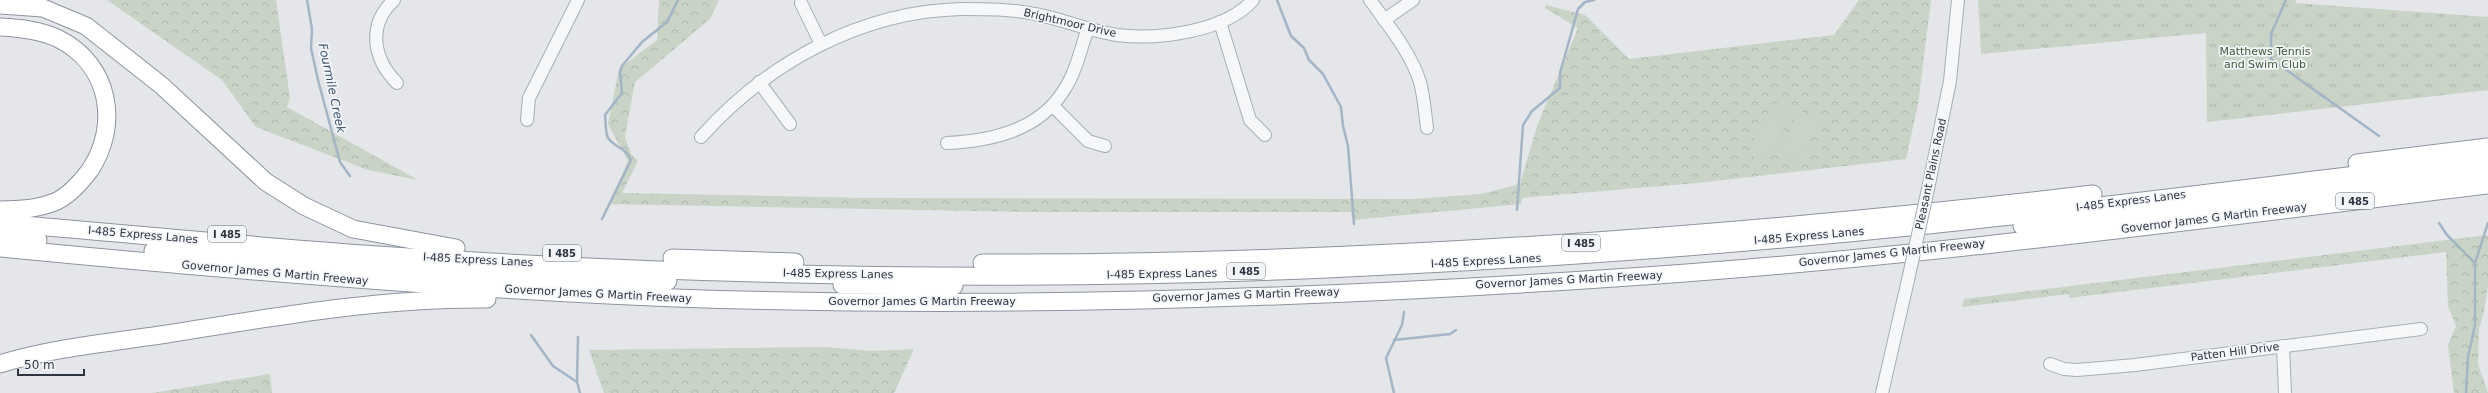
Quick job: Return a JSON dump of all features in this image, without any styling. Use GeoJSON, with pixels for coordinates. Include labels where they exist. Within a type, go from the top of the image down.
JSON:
{"type":"FeatureCollection","features":[{"type":"Feature","properties":{"kind":"highway"},"geometry":{"type":"LineString","coordinates":[[0,5],[43,8],[86,26],[161,85],[266,182],[304,206],[353,229],[456,248]]}},
{"type":"Feature","properties":{"kind":"highway"},"geometry":{"type":"LineString","coordinates":[[0,27],[41,32],[60,40],[77,51],[93,70],[104,93],[108,118],[102,150],[84,178],[73,190],[58,200],[42,206],[22,210],[0,211]]}},
{"type":"Feature","properties":{"kind":"highway","name":"I 485"},"geometry":{"type":"LineString","coordinates":[[0,211],[254,236],[456,248],[714,260],[1100,264],[1334,257],[1645,239],[1869,219],[2488,147]]}},
{"type":"Feature","properties":{"kind":"highway","name":"I-485 Express Lanes"},"geometry":{"type":"LineString","coordinates":[[0,223],[361,254],[719,272],[1070,276],[1322,270],[1555,258],[1716,245],[1989,218],[2488,160]]}},
{"type":"Feature","properties":{"kind":"highway","name":"I-485 Express Lanes"},"geometry":{"type":"LineString","coordinates":[[0,236],[148,251],[461,274],[589,280],[906,287],[1230,283],[1572,268],[1884,241],[2488,173]]}},
{"type":"Feature","properties":{"kind":"highway","name":"Governor James G Martin Freeway"},"geometry":{"type":"LineString","coordinates":[[0,248],[270,274],[588,294],[691,298],[1002,301],[1312,294],[1679,274],[1860,257],[2223,217],[2488,185]]}},
{"type":"Feature","properties":{"kind":"highway"},"geometry":{"type":"LineString","coordinates":[[2223,217],[2316,192]]}},
{"type":"Feature","properties":{"kind":"highway"},"geometry":{"type":"LineString","coordinates":[[1869,219],[1989,218]]}},
{"type":"Feature","properties":{"kind":"highway"},"geometry":{"type":"LineString","coordinates":[[0,364],[14,360],[107,344],[371,304],[459,299],[563,300],[588,294]]}},
{"type":"Feature","properties":{"kind":"street"},"geometry":{"type":"LineString","coordinates":[[394,0],[384,14],[376,39],[381,63],[397,83]]}},
{"type":"Feature","properties":{"kind":"street"},"geometry":{"type":"LineString","coordinates":[[527,120],[529,98],[578,0]]}},
{"type":"Feature","properties":{"kind":"street","name":"Brightmoor Drive"},"geometry":{"type":"LineString","coordinates":[[701,137],[759,82],[787,63],[821,44],[892,18],[946,10],[1020,12],[1115,34],[1152,36],[1220,22],[1240,13],[1253,0]]}},
{"type":"Feature","properties":{"kind":"street"},"geometry":{"type":"LineString","coordinates":[[1370,0],[1418,76],[1423,93],[1427,128]]}},
{"type":"Feature","properties":{"kind":"street"},"geometry":{"type":"LineString","coordinates":[[1384,20],[1413,0]]}},
{"type":"Feature","properties":{"kind":"street","name":"Pleasant Plains Road"},"geometry":{"type":"LineString","coordinates":[[1882,393],[1928,189],[1950,80],[1958,0]]}},
{"type":"Feature","properties":{"kind":"street"},"geometry":{"type":"LineString","coordinates":[[801,3],[821,44]]}},
{"type":"Feature","properties":{"kind":"street"},"geometry":{"type":"LineString","coordinates":[[1220,22],[1250,120],[1265,135]]}},
{"type":"Feature","properties":{"kind":"street"},"geometry":{"type":"LineString","coordinates":[[947,143],[971,142],[1004,134],[1030,122],[1053,106],[1070,79],[1088,28]]}},
{"type":"Feature","properties":{"kind":"street"},"geometry":{"type":"LineString","coordinates":[[759,82],[790,124]]}},
{"type":"Feature","properties":{"kind":"street"},"geometry":{"type":"LineString","coordinates":[[1053,106],[1088,141],[1105,146]]}},
{"type":"Feature","properties":{"kind":"street","name":"Patten Hill Drive"},"geometry":{"type":"LineString","coordinates":[[2050,364],[2064,369],[2077,370],[2421,329]]}},
{"type":"Feature","properties":{"kind":"street"},"geometry":{"type":"LineString","coordinates":[[2283,346],[2284,393]]}},
{"type":"Feature","properties":{"kind":"green space"},"geometry":{"type":"Polygon","coordinates":[[[107,0],[276,0],[290,98],[287,107],[418,180],[368,170],[256,127],[222,80],[107,0]]]}},
{"type":"Feature","properties":{"kind":"green space"},"geometry":{"type":"Polygon","coordinates":[[[659,0],[719,0],[710,19],[635,82],[625,137],[631,154],[638,161],[622,193],[869,198],[1414,199],[1481,194],[1520,184],[1537,126],[1578,28],[1545,8],[1546,5],[1585,15],[1629,59],[1834,35],[1859,0],[1931,0],[1918,104],[1906,159],[1697,183],[1522,198],[1521,204],[1353,220],[1351,212],[1032,212],[609,204],[628,161],[608,124],[619,69],[657,40],[659,0]]]}},
{"type":"Feature","properties":{"kind":"green space","name":"Matthews Tennis and Swim Club"},"geometry":{"type":"Polygon","coordinates":[[[1978,0],[2296,0],[2295,3],[2488,17],[2488,90],[2207,122],[2206,33],[1981,54],[1978,0]]]}},
{"type":"Feature","properties":{"kind":"green space"},"geometry":{"type":"Polygon","coordinates":[[[1778,101],[1792,107],[1788,118],[1773,112],[1778,101]]]}},
{"type":"Feature","properties":{"kind":"green space"},"geometry":{"type":"Polygon","coordinates":[[[1798,110],[1820,119],[1802,163],[1780,153],[1798,110]]]}},
{"type":"Feature","properties":{"kind":"green space"},"geometry":{"type":"Polygon","coordinates":[[[1765,114],[1786,124],[1767,163],[1747,154],[1765,114]]]}},
{"type":"Feature","properties":{"kind":"green space"},"geometry":{"type":"Polygon","coordinates":[[[2488,235],[2488,284],[2484,312],[2479,329],[2478,364],[2488,393],[2454,393],[2448,345],[2456,326],[2448,306],[2446,252],[2069,298],[2069,294],[1962,307],[1964,299],[2488,235]]]}},
{"type":"Feature","properties":{"kind":"green space"},"geometry":{"type":"Polygon","coordinates":[[[824,347],[872,351],[914,349],[894,393],[604,393],[589,350],[824,347]]]}},
{"type":"Feature","properties":{"kind":"green space"},"geometry":{"type":"Polygon","coordinates":[[[270,374],[272,393],[152,393],[270,374]]]}},
{"type":"Feature","properties":{"kind":"waterway","name":"Fourmile Creek"},"geometry":{"type":"LineString","coordinates":[[307,0],[312,29],[311,48],[318,80],[340,162],[350,176]]}},
{"type":"Feature","properties":{"kind":"waterway"},"geometry":{"type":"LineString","coordinates":[[602,219],[631,160],[624,150],[608,138],[606,130],[605,115],[622,93],[620,72],[622,66],[642,42],[667,22],[678,0]]}},
{"type":"Feature","properties":{"kind":"waterway"},"geometry":{"type":"LineString","coordinates":[[1277,0],[1291,36],[1304,48],[1309,60],[1323,74],[1341,107],[1343,126],[1348,146],[1354,224]]}},
{"type":"Feature","properties":{"kind":"waterway"},"geometry":{"type":"LineString","coordinates":[[1517,210],[1523,125],[1532,111],[1560,88],[1560,73],[1578,9],[1585,2],[1594,0]]}},
{"type":"Feature","properties":{"kind":"waterway"},"geometry":{"type":"LineString","coordinates":[[2286,0],[2271,34],[2271,59],[2379,136]]}},
{"type":"Feature","properties":{"kind":"waterway"},"geometry":{"type":"LineString","coordinates":[[2439,223],[2447,235],[2475,263]]}},
{"type":"Feature","properties":{"kind":"waterway"},"geometry":{"type":"LineString","coordinates":[[2466,393],[2468,357],[2475,325],[2475,263],[2488,223]]}},
{"type":"Feature","properties":{"kind":"waterway"},"geometry":{"type":"LineString","coordinates":[[1394,393],[1386,358],[1402,325],[1404,312]]}},
{"type":"Feature","properties":{"kind":"waterway"},"geometry":{"type":"LineString","coordinates":[[1394,340],[1450,334],[1456,330]]}},
{"type":"Feature","properties":{"kind":"waterway","name":"Fourmile Creek"},"geometry":{"type":"LineString","coordinates":[[531,335],[553,366],[577,382],[580,393]]}},
{"type":"Feature","properties":{"kind":"waterway"},"geometry":{"type":"LineString","coordinates":[[577,381],[578,337]]}}]}
